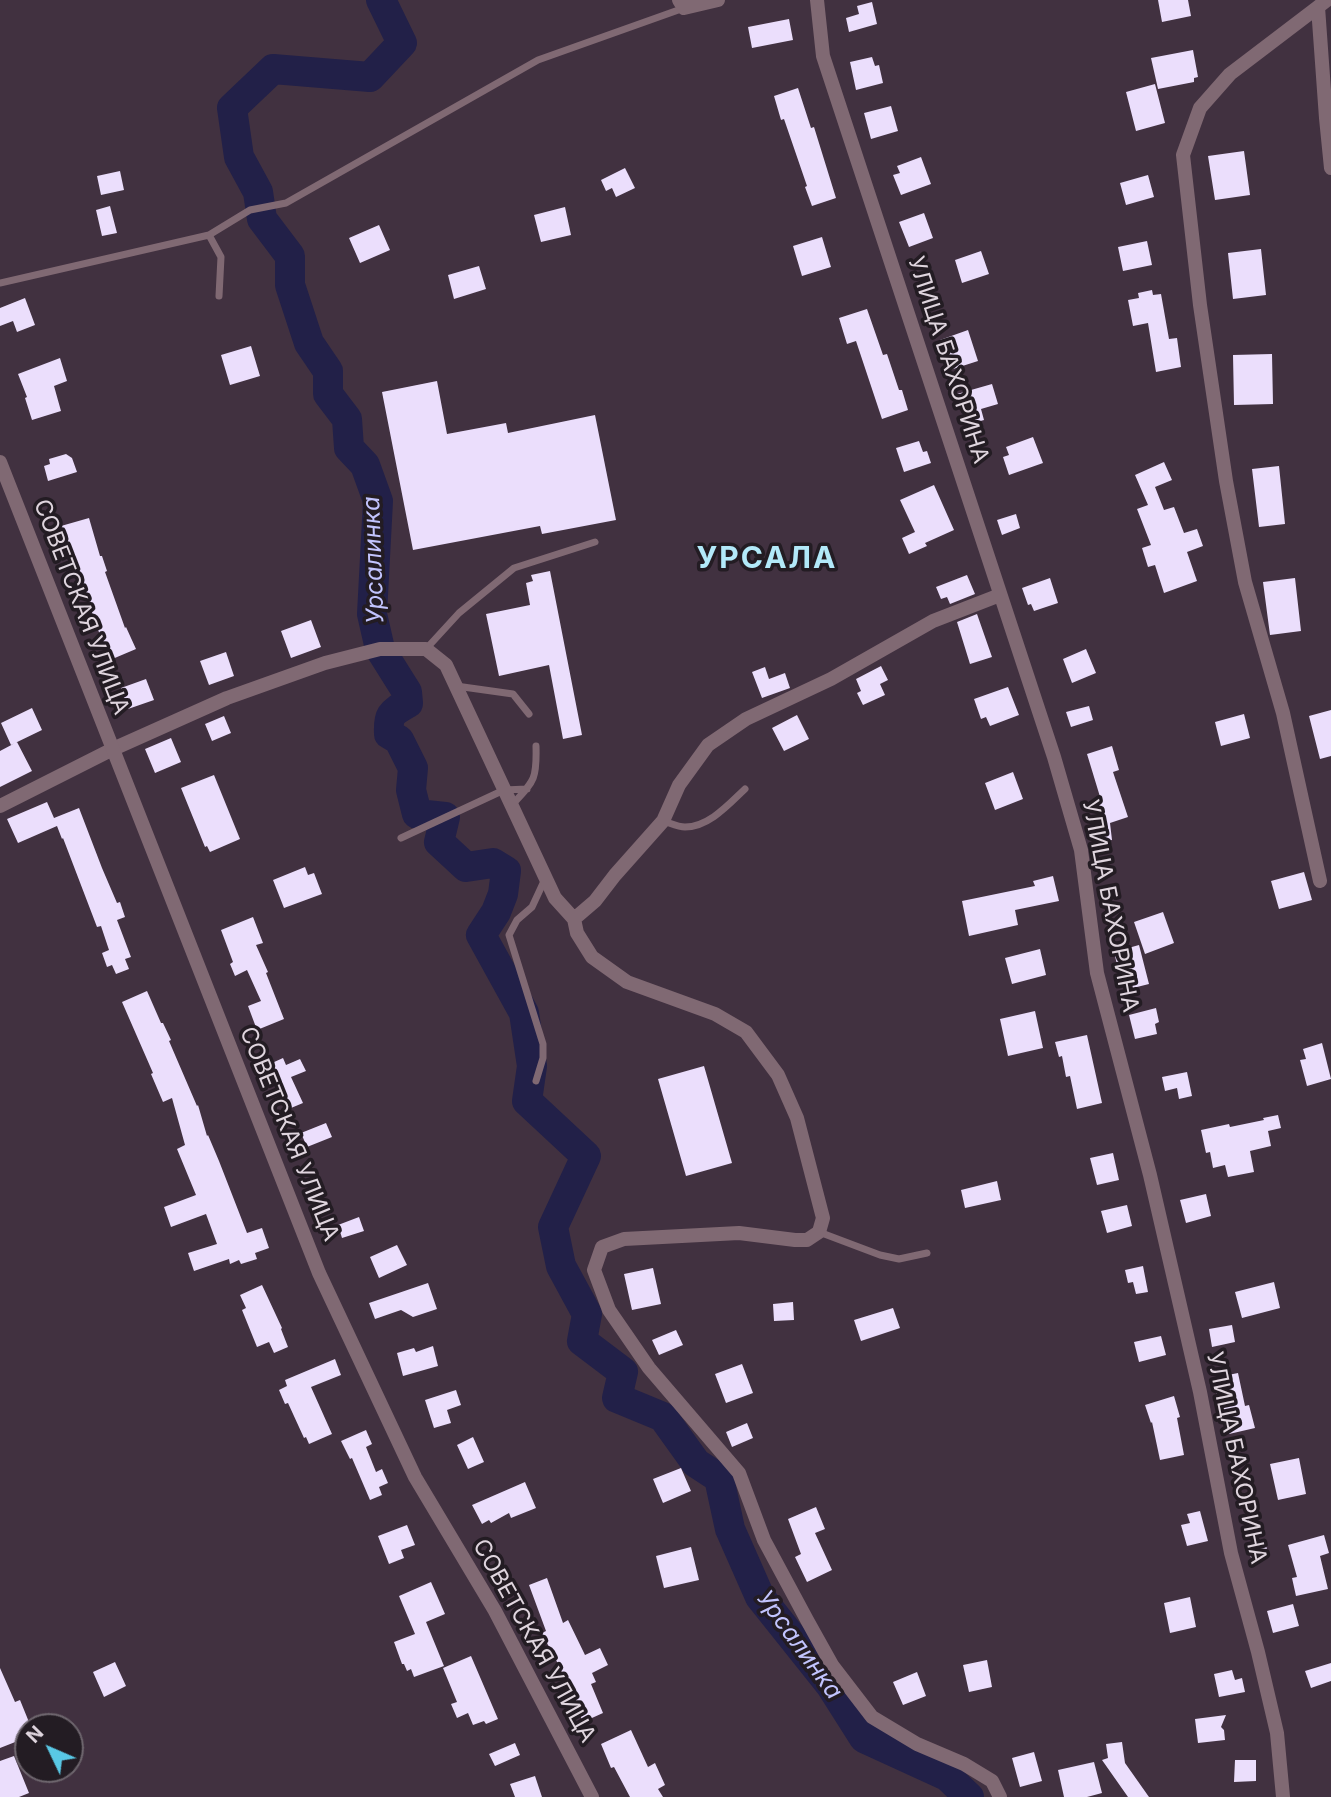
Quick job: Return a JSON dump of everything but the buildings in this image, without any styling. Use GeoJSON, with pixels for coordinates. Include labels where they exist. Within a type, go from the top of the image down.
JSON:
{"type":"FeatureCollection","features":[{"type":"Feature","properties":{"kind":"street"},"geometry":{"type":"LineString","coordinates":[[682,4],[718,0]]}},
{"type":"Feature","properties":{"kind":"street","name":"УЛИЦА БАХОРИНА"},"geometry":{"type":"LineString","coordinates":[[817,0],[823,56],[1054,757],[1081,850],[1097,973],[1150,1175],[1200,1392],[1231,1553],[1277,1733],[1283,1797]]}},
{"type":"Feature","properties":{"kind":"street"},"geometry":{"type":"LineString","coordinates":[[1323,4],[1326,118],[1331,168]]}},
{"type":"Feature","properties":{"kind":"street"},"geometry":{"type":"LineString","coordinates":[[1320,881],[1283,713],[1245,582],[1226,481],[1206,345],[1183,155],[1200,108],[1230,74],[1323,4]]}},
{"type":"Feature","properties":{"kind":"street","name":"СОВЕТСКАЯ УЛИЦА"},"geometry":{"type":"LineString","coordinates":[[0,461],[319,1273],[415,1476],[495,1611],[592,1797]]}},
{"type":"Feature","properties":{"kind":"street"},"geometry":{"type":"LineString","coordinates":[[574,919],[595,901],[663,821],[678,785],[708,745],[746,719],[831,679],[933,621],[1000,595]]}},
{"type":"Feature","properties":{"kind":"street"},"geometry":{"type":"LineString","coordinates":[[0,806],[113,749],[227,698],[325,663],[380,649],[426,649],[446,665],[555,898],[574,919],[578,933],[592,957],[627,982],[715,1014],[746,1032],[778,1075],[797,1118],[823,1218],[819,1232],[807,1240],[739,1233],[624,1239],[602,1247],[594,1270],[609,1310],[649,1368],[739,1473],[764,1540],[807,1620],[832,1665],[872,1717],[917,1744],[964,1764],[992,1781],[1000,1797]]}},
{"type":"Feature","properties":{"kind":"lane"},"geometry":{"type":"LineString","coordinates":[[0,283],[209,235],[250,210],[286,203],[538,60],[682,4]]}},
{"type":"Feature","properties":{"kind":"lane"},"geometry":{"type":"LineString","coordinates":[[209,235],[221,257],[219,296]]}},
{"type":"Feature","properties":{"kind":"lane"},"geometry":{"type":"LineString","coordinates":[[426,649],[459,613],[514,568],[595,542]]}},
{"type":"Feature","properties":{"kind":"lane"},"geometry":{"type":"LineString","coordinates":[[456,686],[513,694],[530,714]]}},
{"type":"Feature","properties":{"kind":"lane"},"geometry":{"type":"LineString","coordinates":[[512,806],[533,781],[537,765],[536,746]]}},
{"type":"Feature","properties":{"kind":"lane"},"geometry":{"type":"LineString","coordinates":[[401,838],[504,790],[527,789]]}},
{"type":"Feature","properties":{"kind":"lane"},"geometry":{"type":"LineString","coordinates":[[663,821],[682,827],[698,825],[723,810],[745,789]]}},
{"type":"Feature","properties":{"kind":"lane"},"geometry":{"type":"LineString","coordinates":[[536,1081],[543,1058],[543,1044],[509,935],[517,920],[532,907],[545,877]]}},
{"type":"Feature","properties":{"kind":"lane"},"geometry":{"type":"LineString","coordinates":[[819,1232],[880,1255],[899,1259],[927,1253]]}},
{"type":"Feature","properties":{"kind":"waterway","name":"Урсалинка"},"geometry":{"type":"LineString","coordinates":[[381,0],[402,43],[370,77],[273,69],[232,108],[239,157],[258,192],[262,219],[290,256],[290,285],[309,343],[328,371],[328,394],[347,419],[349,448],[365,465],[378,501],[372,614],[380,649],[407,692],[408,703],[390,718],[389,734],[399,740],[413,768],[411,790],[417,814],[445,817],[439,842],[466,867],[493,863],[506,871],[503,894],[496,912],[481,935],[524,1013],[532,1066],[527,1101],[586,1156],[553,1227],[561,1266],[587,1314],[582,1341],[623,1372],[617,1398],[663,1417],[696,1463],[719,1478],[730,1529],[760,1597],[831,1686],[864,1738],[947,1776],[969,1797]]}},
{"type":"Feature","properties":{"kind":"district","name":"УРСАЛА"},"geometry":{"type":"Point","coordinates":[767,559]}}]}
